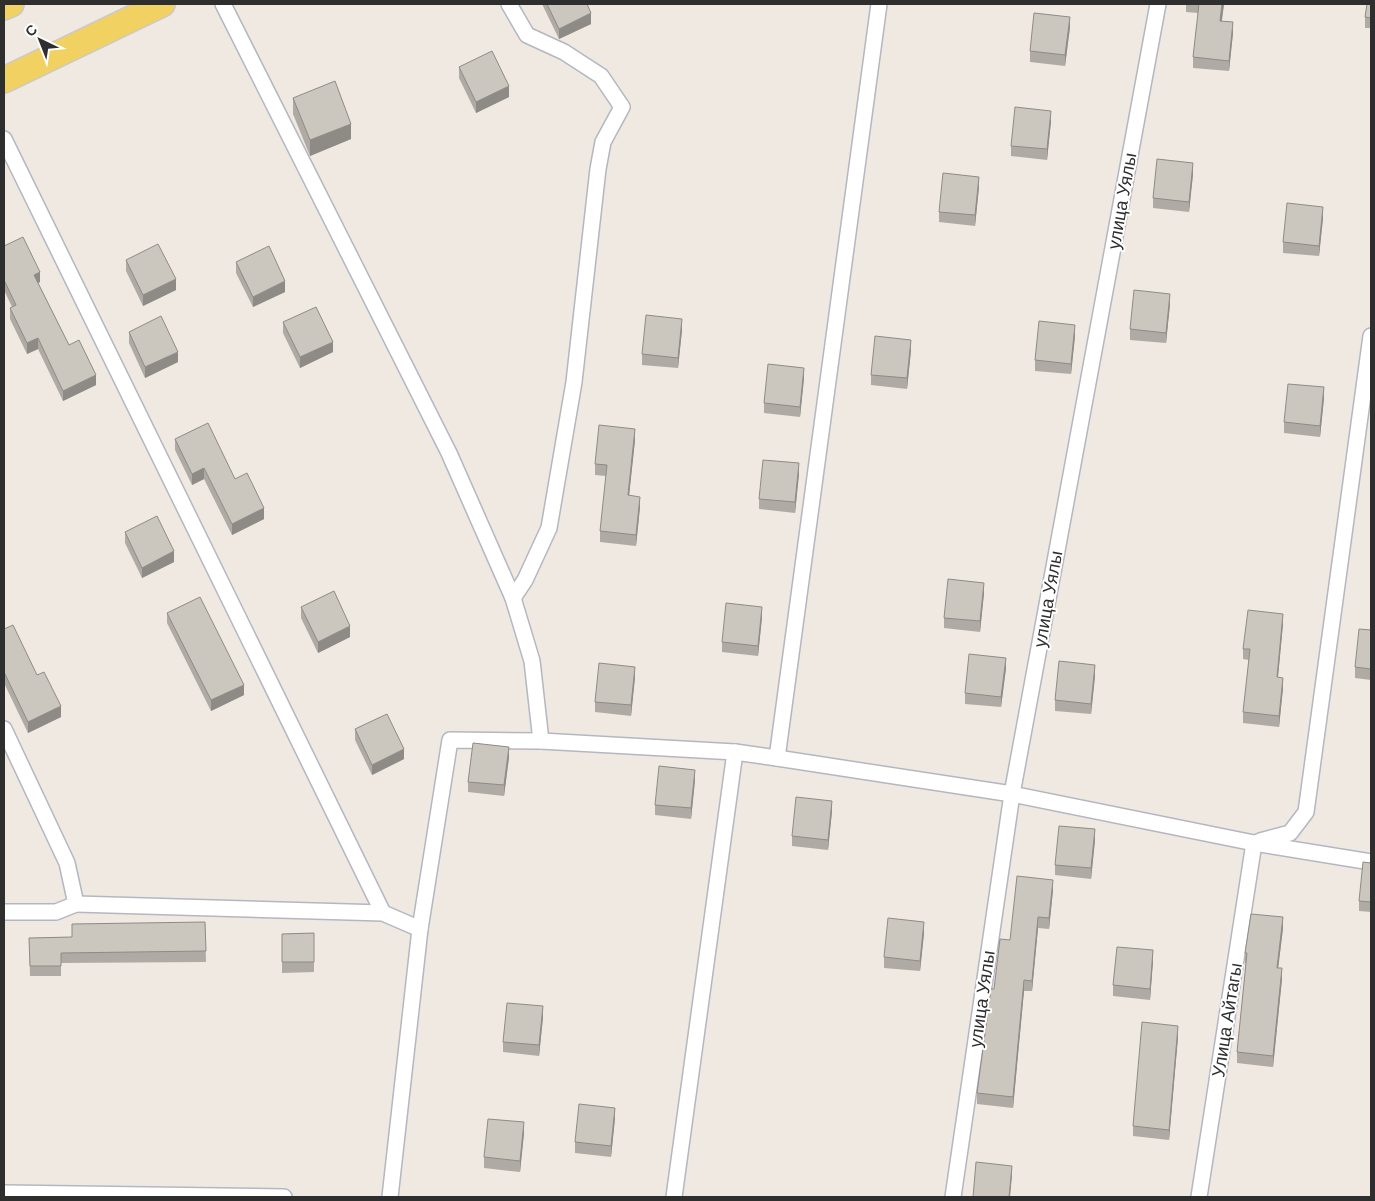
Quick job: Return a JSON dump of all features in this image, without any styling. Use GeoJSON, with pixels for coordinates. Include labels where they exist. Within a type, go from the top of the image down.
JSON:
{"type":"FeatureCollection","features":[{"type":"Feature","properties":{"kind":"main road"},"geometry":{"type":"LineString","coordinates":[[4,7],[11,4]]}},
{"type":"Feature","properties":{"kind":"main road"},"geometry":{"type":"LineString","coordinates":[[4,80],[162,4]]}},
{"type":"Feature","properties":{"kind":"street"},"geometry":{"type":"LineString","coordinates":[[223,4],[449,453],[513,598],[532,661],[540,741]]}},
{"type":"Feature","properties":{"kind":"street"},"geometry":{"type":"LineString","coordinates":[[509,4],[526,36],[564,52],[601,76],[622,107],[603,142],[598,169],[574,382],[549,528],[525,580],[513,598]]}},
{"type":"Feature","properties":{"kind":"street"},"geometry":{"type":"LineString","coordinates":[[777,758],[879,4]]}},
{"type":"Feature","properties":{"kind":"street","name":"улица Уялы"},"geometry":{"type":"LineString","coordinates":[[953,1197],[1012,794],[1158,4]]}},
{"type":"Feature","properties":{"kind":"street"},"geometry":{"type":"LineString","coordinates":[[4,139],[383,914]]}},
{"type":"Feature","properties":{"kind":"street"},"geometry":{"type":"LineString","coordinates":[[1254,843],[1290,833],[1306,812],[1371,336]]}},
{"type":"Feature","properties":{"kind":"street"},"geometry":{"type":"LineString","coordinates":[[4,728],[67,863],[76,904]]}},
{"type":"Feature","properties":{"kind":"street"},"geometry":{"type":"LineString","coordinates":[[390,1197],[420,929],[450,740],[540,741],[735,752],[1012,794],[1254,843],[1371,862]]}},
{"type":"Feature","properties":{"kind":"street"},"geometry":{"type":"LineString","coordinates":[[674,1197],[735,752]]}},
{"type":"Feature","properties":{"kind":"street","name":"Улица Айтагы"},"geometry":{"type":"LineString","coordinates":[[1200,1197],[1254,843]]}},
{"type":"Feature","properties":{"kind":"street"},"geometry":{"type":"LineString","coordinates":[[4,912],[56,912],[76,904],[383,914],[420,929]]}},
{"type":"Feature","properties":{"kind":"street"},"geometry":{"type":"LineString","coordinates":[[4,1193],[284,1197]]}},
{"type":"Feature","properties":{"kind":"building"},"geometry":{"type":"Polygon","coordinates":[[[547,4],[587,4],[591,13],[559,29],[547,4]]]}},
{"type":"Feature","properties":{"kind":"building"},"geometry":{"type":"Polygon","coordinates":[[[1199,4],[1222,4],[1220,21],[1233,22],[1229,61],[1193,57],[1199,4]]]}},
{"type":"Feature","properties":{"kind":"building"},"geometry":{"type":"Polygon","coordinates":[[[1367,4],[1371,4],[1371,18],[1365,17],[1367,4]]]}},
{"type":"Feature","properties":{"kind":"building"},"geometry":{"type":"Polygon","coordinates":[[[1034,13],[1070,17],[1065,55],[1030,51],[1034,13]]]}},
{"type":"Feature","properties":{"kind":"building"},"geometry":{"type":"Polygon","coordinates":[[[492,51],[509,86],[476,102],[459,67],[492,51]]]}},
{"type":"Feature","properties":{"kind":"building"},"geometry":{"type":"Polygon","coordinates":[[[335,81],[351,124],[310,140],[293,98],[335,81]]]}},
{"type":"Feature","properties":{"kind":"building"},"geometry":{"type":"Polygon","coordinates":[[[1015,107],[1051,111],[1047,149],[1011,146],[1015,107]]]}},
{"type":"Feature","properties":{"kind":"building"},"geometry":{"type":"Polygon","coordinates":[[[1157,159],[1193,163],[1189,202],[1153,198],[1157,159]]]}},
{"type":"Feature","properties":{"kind":"building"},"geometry":{"type":"Polygon","coordinates":[[[943,173],[979,177],[975,215],[939,212],[943,173]]]}},
{"type":"Feature","properties":{"kind":"building"},"geometry":{"type":"Polygon","coordinates":[[[1287,203],[1323,207],[1319,246],[1283,242],[1287,203]]]}},
{"type":"Feature","properties":{"kind":"building"},"geometry":{"type":"Polygon","coordinates":[[[23,237],[40,272],[34,275],[69,345],[79,340],[96,375],[63,391],[38,338],[27,343],[10,308],[16,305],[4,280],[4,246],[23,237]]]}},
{"type":"Feature","properties":{"kind":"building"},"geometry":{"type":"Polygon","coordinates":[[[158,244],[176,279],[143,295],[126,260],[158,244]]]}},
{"type":"Feature","properties":{"kind":"building"},"geometry":{"type":"Polygon","coordinates":[[[269,246],[285,281],[253,297],[236,262],[269,246]]]}},
{"type":"Feature","properties":{"kind":"building"},"geometry":{"type":"Polygon","coordinates":[[[1134,290],[1170,294],[1166,333],[1130,329],[1134,290]]]}},
{"type":"Feature","properties":{"kind":"building"},"geometry":{"type":"Polygon","coordinates":[[[316,307],[333,342],[300,357],[283,322],[316,307]]]}},
{"type":"Feature","properties":{"kind":"building"},"geometry":{"type":"Polygon","coordinates":[[[646,315],[682,319],[678,358],[642,354],[646,315]]]}},
{"type":"Feature","properties":{"kind":"building"},"geometry":{"type":"Polygon","coordinates":[[[161,316],[178,352],[145,367],[129,332],[161,316]]]}},
{"type":"Feature","properties":{"kind":"building"},"geometry":{"type":"Polygon","coordinates":[[[1039,321],[1075,325],[1071,364],[1035,360],[1039,321]]]}},
{"type":"Feature","properties":{"kind":"building"},"geometry":{"type":"Polygon","coordinates":[[[875,336],[911,340],[907,378],[871,375],[875,336]]]}},
{"type":"Feature","properties":{"kind":"building"},"geometry":{"type":"Polygon","coordinates":[[[768,364],[804,368],[800,407],[764,403],[768,364]]]}},
{"type":"Feature","properties":{"kind":"building"},"geometry":{"type":"Polygon","coordinates":[[[1288,384],[1324,387],[1320,426],[1284,422],[1288,384]]]}},
{"type":"Feature","properties":{"kind":"building"},"geometry":{"type":"Polygon","coordinates":[[[208,423],[235,479],[247,473],[264,508],[232,524],[204,468],[192,474],[175,439],[208,423]]]}},
{"type":"Feature","properties":{"kind":"building"},"geometry":{"type":"Polygon","coordinates":[[[599,425],[635,429],[628,495],[640,497],[636,535],[600,531],[607,465],[595,464],[599,425]]]}},
{"type":"Feature","properties":{"kind":"building"},"geometry":{"type":"Polygon","coordinates":[[[763,460],[799,463],[795,502],[759,499],[763,460]]]}},
{"type":"Feature","properties":{"kind":"building"},"geometry":{"type":"Polygon","coordinates":[[[157,516],[174,551],[142,568],[125,532],[157,516]]]}},
{"type":"Feature","properties":{"kind":"building"},"geometry":{"type":"Polygon","coordinates":[[[948,579],[984,583],[980,621],[944,618],[948,579]]]}},
{"type":"Feature","properties":{"kind":"building"},"geometry":{"type":"Polygon","coordinates":[[[334,591],[350,626],[318,642],[301,607],[334,591]]]}},
{"type":"Feature","properties":{"kind":"building"},"geometry":{"type":"Polygon","coordinates":[[[200,597],[244,685],[211,700],[167,613],[200,597]]]}},
{"type":"Feature","properties":{"kind":"building"},"geometry":{"type":"Polygon","coordinates":[[[726,603],[762,607],[758,646],[722,642],[726,603]]]}},
{"type":"Feature","properties":{"kind":"building"},"geometry":{"type":"Polygon","coordinates":[[[1248,610],[1283,614],[1277,677],[1283,678],[1279,716],[1243,712],[1250,649],[1243,649],[1248,610]]]}},
{"type":"Feature","properties":{"kind":"building"},"geometry":{"type":"Polygon","coordinates":[[[13,625],[37,675],[44,672],[61,706],[28,722],[4,672],[4,629],[13,625]]]}},
{"type":"Feature","properties":{"kind":"building"},"geometry":{"type":"Polygon","coordinates":[[[1359,629],[1371,630],[1371,669],[1355,667],[1359,629]]]}},
{"type":"Feature","properties":{"kind":"building"},"geometry":{"type":"Polygon","coordinates":[[[969,654],[1006,658],[1001,697],[965,693],[969,654]]]}},
{"type":"Feature","properties":{"kind":"building"},"geometry":{"type":"Polygon","coordinates":[[[1059,661],[1095,665],[1091,704],[1055,700],[1059,661]]]}},
{"type":"Feature","properties":{"kind":"building"},"geometry":{"type":"Polygon","coordinates":[[[599,663],[635,667],[631,705],[595,702],[599,663]]]}},
{"type":"Feature","properties":{"kind":"building"},"geometry":{"type":"Polygon","coordinates":[[[387,714],[404,749],[372,765],[355,729],[387,714]]]}},
{"type":"Feature","properties":{"kind":"building"},"geometry":{"type":"Polygon","coordinates":[[[473,743],[509,747],[504,785],[468,782],[473,743]]]}},
{"type":"Feature","properties":{"kind":"building"},"geometry":{"type":"Polygon","coordinates":[[[659,766],[695,770],[691,808],[655,805],[659,766]]]}},
{"type":"Feature","properties":{"kind":"building"},"geometry":{"type":"Polygon","coordinates":[[[796,797],[832,801],[828,840],[792,836],[796,797]]]}},
{"type":"Feature","properties":{"kind":"building"},"geometry":{"type":"Polygon","coordinates":[[[1059,826],[1095,829],[1091,868],[1055,865],[1059,826]]]}},
{"type":"Feature","properties":{"kind":"building"},"geometry":{"type":"Polygon","coordinates":[[[1363,862],[1371,863],[1371,902],[1359,901],[1363,862]]]}},
{"type":"Feature","properties":{"kind":"building"},"geometry":{"type":"Polygon","coordinates":[[[1017,876],[1053,880],[1049,918],[1038,917],[1032,981],[1024,980],[1013,1097],[977,1093],[991,989],[994,989],[1000,939],[1010,940],[1017,876]]]}},
{"type":"Feature","properties":{"kind":"building"},"geometry":{"type":"Polygon","coordinates":[[[1251,914],[1283,917],[1277,968],[1282,968],[1273,1056],[1237,1052],[1247,953],[1245,953],[1251,914]]]}},
{"type":"Feature","properties":{"kind":"building"},"geometry":{"type":"Polygon","coordinates":[[[888,918],[924,922],[920,961],[884,957],[888,918]]]}},
{"type":"Feature","properties":{"kind":"building"},"geometry":{"type":"Polygon","coordinates":[[[205,922],[206,951],[61,953],[61,966],[30,966],[29,938],[72,937],[72,924],[205,922]]]}},
{"type":"Feature","properties":{"kind":"building"},"geometry":{"type":"Polygon","coordinates":[[[314,933],[314,962],[282,962],[282,934],[314,933]]]}},
{"type":"Feature","properties":{"kind":"building"},"geometry":{"type":"Polygon","coordinates":[[[1117,947],[1153,950],[1150,989],[1113,985],[1117,947]]]}},
{"type":"Feature","properties":{"kind":"building"},"geometry":{"type":"Polygon","coordinates":[[[507,1003],[543,1006],[539,1045],[503,1042],[507,1003]]]}},
{"type":"Feature","properties":{"kind":"building"},"geometry":{"type":"Polygon","coordinates":[[[1142,1022],[1178,1026],[1169,1130],[1133,1126],[1142,1022]]]}},
{"type":"Feature","properties":{"kind":"building"},"geometry":{"type":"Polygon","coordinates":[[[579,1104],[615,1108],[611,1146],[575,1142],[579,1104]]]}},
{"type":"Feature","properties":{"kind":"building"},"geometry":{"type":"Polygon","coordinates":[[[488,1119],[524,1122],[520,1161],[484,1157],[488,1119]]]}},
{"type":"Feature","properties":{"kind":"building"},"geometry":{"type":"Polygon","coordinates":[[[976,1162],[1012,1166],[1009,1197],[973,1197],[976,1162]]]}}]}
